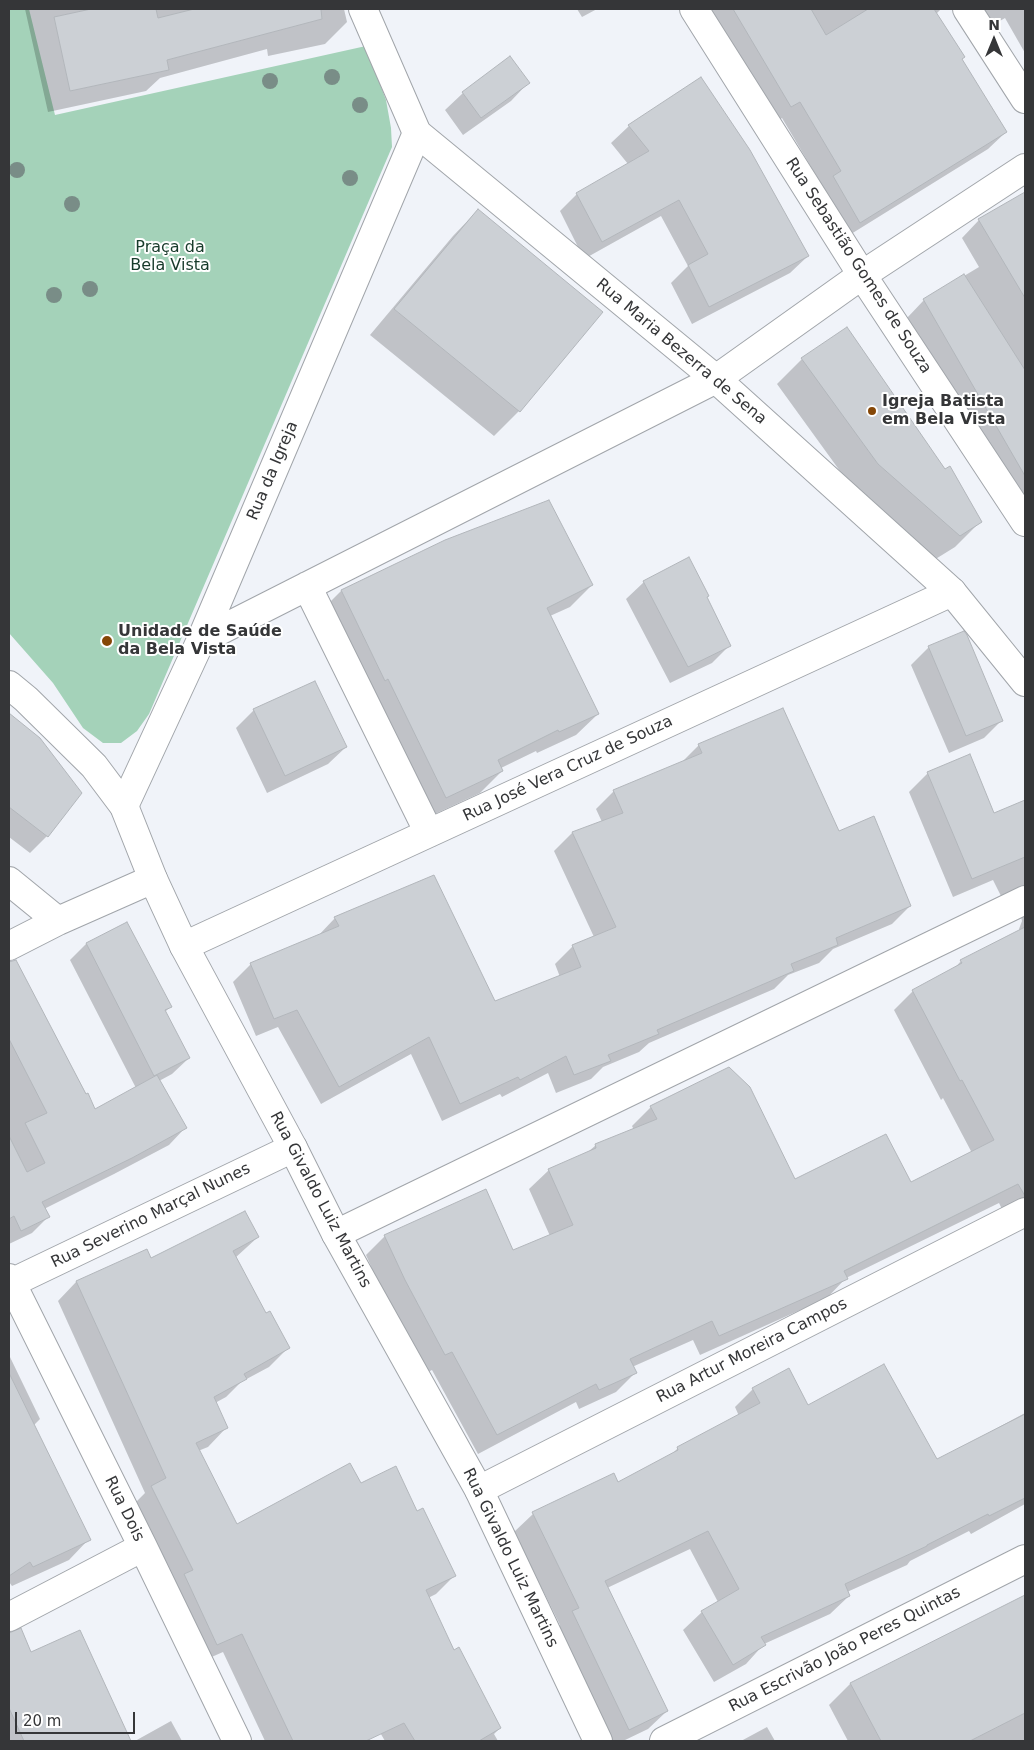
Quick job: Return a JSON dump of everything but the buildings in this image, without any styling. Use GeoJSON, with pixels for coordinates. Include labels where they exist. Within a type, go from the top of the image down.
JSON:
{"type":"FeatureCollection","features":[{"type":"Feature","properties":{"kind":"street","name":"Rua Maria Bezerra de Sena"},"geometry":{"type":"LineString","coordinates":[[363,9],[417,133],[716,379],[952,592],[1025,682]]}},
{"type":"Feature","properties":{"kind":"street","name":"Rua Sebastião Gomes de Souza"},"geometry":{"type":"LineString","coordinates":[[694,9],[862,275],[1025,522]]}},
{"type":"Feature","properties":{"kind":"street"},"geometry":{"type":"LineString","coordinates":[[967,9],[1025,99]]}},
{"type":"Feature","properties":{"kind":"street","name":"Rua da Igreja"},"geometry":{"type":"LineString","coordinates":[[124,806],[201,640],[417,133]]}},
{"type":"Feature","properties":{"kind":"street"},"geometry":{"type":"LineString","coordinates":[[201,640],[716,379],[862,275],[1025,168]]}},
{"type":"Feature","properties":{"kind":"street"},"geometry":{"type":"LineString","coordinates":[[308,586],[429,833]]}},
{"type":"Feature","properties":{"kind":"street","name":"Rua José Vera Cruz de Souza"},"geometry":{"type":"LineString","coordinates":[[184,946],[952,592]]}},
{"type":"Feature","properties":{"kind":"street","name":"Rua Givaldo Luiz Martins"},"geometry":{"type":"LineString","coordinates":[[9,686],[26,699],[94,766],[124,806],[153,879],[184,946],[293,1148],[336,1234],[479,1490],[598,1741]]}},
{"type":"Feature","properties":{"kind":"street"},"geometry":{"type":"LineString","coordinates":[[9,946],[58,921],[153,879]]}},
{"type":"Feature","properties":{"kind":"street"},"geometry":{"type":"LineString","coordinates":[[9,881],[58,921]]}},
{"type":"Feature","properties":{"kind":"street"},"geometry":{"type":"LineString","coordinates":[[336,1234],[1025,900]]}},
{"type":"Feature","properties":{"kind":"street","name":"Rua Severino Marçal Nunes"},"geometry":{"type":"LineString","coordinates":[[10,1282],[293,1148]]}},
{"type":"Feature","properties":{"kind":"street","name":"Rua Artur Moreira Campos"},"geometry":{"type":"LineString","coordinates":[[479,1490],[1025,1212]]}},
{"type":"Feature","properties":{"kind":"street","name":"Rua Dois"},"geometry":{"type":"LineString","coordinates":[[10,1282],[143,1547],[237,1741]]}},
{"type":"Feature","properties":{"kind":"street"},"geometry":{"type":"LineString","coordinates":[[9,1617],[143,1547]]}},
{"type":"Feature","properties":{"kind":"street","name":"Rua Escrivão João Peres Quintas"},"geometry":{"type":"LineString","coordinates":[[664,1741],[1025,1559]]}},
{"type":"Feature","properties":{"kind":"green space","name":"Praça da Bela Vista"},"geometry":{"type":"Polygon","coordinates":[[[9,9],[29,9],[55,115],[366,46],[386,100],[391,128],[392,147],[149,714],[137,731],[121,743],[103,743],[83,728],[53,683],[9,633],[9,9]]]}},
{"type":"Feature","properties":{"kind":"place","name":"Igreja Batista em Bela Vista"},"geometry":{"type":"Point","coordinates":[872,411]}},
{"type":"Feature","properties":{"kind":"place","name":"Unidade de Saúde da Bela Vista"},"geometry":{"type":"Point","coordinates":[107,641]}}]}
